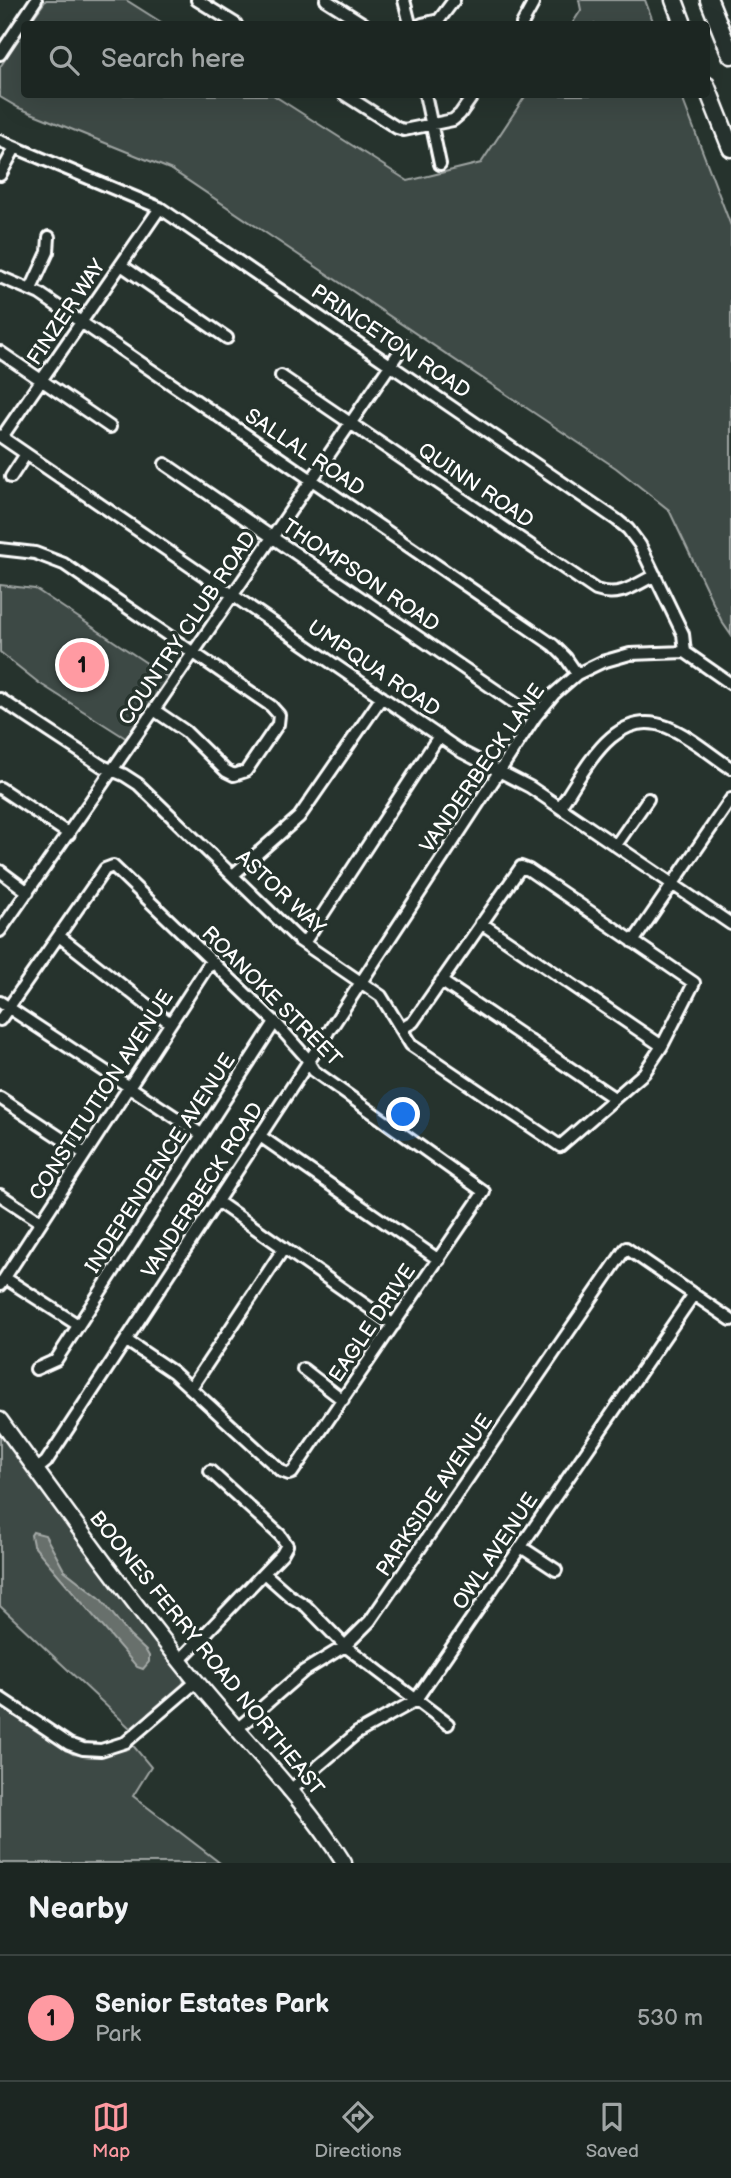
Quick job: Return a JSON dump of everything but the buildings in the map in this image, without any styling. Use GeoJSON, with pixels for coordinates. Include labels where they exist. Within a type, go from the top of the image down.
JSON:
{"type":"FeatureCollection","features":[{"type":"Feature","properties":{"kind":"highway"},"geometry":{"type":"LineString","coordinates":[[674,0],[682,21]]}},
{"type":"Feature","properties":{"kind":"highway"},"geometry":{"type":"LineString","coordinates":[[709,0],[731,55]]}},
{"type":"Feature","properties":{"kind":"highway"},"geometry":{"type":"LineString","coordinates":[[710,95],[731,148]]}},
{"type":"Feature","properties":{"kind":"main road","name":"BOONES FERRY ROAD NORTHEAST"},"geometry":{"type":"LineString","coordinates":[[0,1420],[180,1660],[316,1823],[344,1863]]}},
{"type":"Feature","properties":{"kind":"street"},"geometry":{"type":"LineString","coordinates":[[22,21],[36,0]]}},
{"type":"Feature","properties":{"kind":"street"},"geometry":{"type":"LineString","coordinates":[[197,0],[231,21]]}},
{"type":"Feature","properties":{"kind":"street"},"geometry":{"type":"LineString","coordinates":[[326,0],[359,21]]}},
{"type":"Feature","properties":{"kind":"street"},"geometry":{"type":"LineString","coordinates":[[404,0],[409,21]]}},
{"type":"Feature","properties":{"kind":"street"},"geometry":{"type":"LineString","coordinates":[[435,21],[439,20],[454,0]]}},
{"type":"Feature","properties":{"kind":"street"},"geometry":{"type":"LineString","coordinates":[[524,21],[534,4],[531,0]]}},
{"type":"Feature","properties":{"kind":"street"},"geometry":{"type":"LineString","coordinates":[[0,54],[21,22]]}},
{"type":"Feature","properties":{"kind":"street"},"geometry":{"type":"LineString","coordinates":[[350,98],[404,130],[457,118],[471,98]]}},
{"type":"Feature","properties":{"kind":"street"},"geometry":{"type":"LineString","coordinates":[[426,98],[440,164]]}},
{"type":"Feature","properties":{"kind":"street","name":"PRINCETON ROAD"},"geometry":{"type":"LineString","coordinates":[[0,141],[160,208],[623,524],[640,545],[655,575],[683,634],[685,652]]}},
{"type":"Feature","properties":{"kind":"street"},"geometry":{"type":"LineString","coordinates":[[0,175],[15,148]]}},
{"type":"Feature","properties":{"kind":"street","name":"FINZER WAY"},"geometry":{"type":"LineString","coordinates":[[1,437],[160,208]]}},
{"type":"Feature","properties":{"kind":"street"},"geometry":{"type":"LineString","coordinates":[[31,289],[48,252],[49,237]]}},
{"type":"Feature","properties":{"kind":"street"},"geometry":{"type":"LineString","coordinates":[[121,265],[227,338]]}},
{"type":"Feature","properties":{"kind":"street","name":"SALLAL ROAD"},"geometry":{"type":"LineString","coordinates":[[0,277],[31,289],[554,645],[577,674]]}},
{"type":"Feature","properties":{"kind":"street","name":"COUNTRY CLUB ROAD"},"geometry":{"type":"LineString","coordinates":[[0,931],[404,345]]}},
{"type":"Feature","properties":{"kind":"street"},"geometry":{"type":"LineString","coordinates":[[0,352],[110,427]]}},
{"type":"Feature","properties":{"kind":"street","name":"QUINN ROAD"},"geometry":{"type":"LineString","coordinates":[[281,376],[596,590],[608,594],[620,593],[655,575]]}},
{"type":"Feature","properties":{"kind":"street","name":"UMPQUA ROAD"},"geometry":{"type":"LineString","coordinates":[[1,437],[439,736],[472,758],[560,807],[731,924]]}},
{"type":"Feature","properties":{"kind":"street"},"geometry":{"type":"LineString","coordinates":[[11,477],[26,454]]}},
{"type":"Feature","properties":{"kind":"street","name":"THOMPSON ROAD"},"geometry":{"type":"LineString","coordinates":[[165,464],[536,718]]}},
{"type":"Feature","properties":{"kind":"street"},"geometry":{"type":"LineString","coordinates":[[0,549],[35,552],[64,565],[194,653],[279,715],[275,729],[246,771],[233,775],[185,731],[154,710]]}},
{"type":"Feature","properties":{"kind":"street"},"geometry":{"type":"LineString","coordinates":[[685,652],[731,684]]}},
{"type":"Feature","properties":{"kind":"street","name":"VANDERBECK LANE"},"geometry":{"type":"LineString","coordinates":[[330,1030],[499,771],[554,694],[577,674],[621,656],[685,652]]}},
{"type":"Feature","properties":{"kind":"street"},"geometry":{"type":"LineString","coordinates":[[233,875],[299,817],[382,697]]}},
{"type":"Feature","properties":{"kind":"street","name":"ASTOR WAY"},"geometry":{"type":"LineString","coordinates":[[0,699],[102,766],[124,775],[145,790],[304,943],[381,996],[407,1040],[416,1049],[560,1146],[614,1098]]}},
{"type":"Feature","properties":{"kind":"street"},"geometry":{"type":"LineString","coordinates":[[560,807],[606,741],[631,725],[647,723],[671,728],[731,768]]}},
{"type":"Feature","properties":{"kind":"street"},"geometry":{"type":"LineString","coordinates":[[304,943],[439,736]]}},
{"type":"Feature","properties":{"kind":"street"},"geometry":{"type":"LineString","coordinates":[[0,788],[69,834]]}},
{"type":"Feature","properties":{"kind":"street"},"geometry":{"type":"LineString","coordinates":[[616,845],[648,799]]}},
{"type":"Feature","properties":{"kind":"street"},"geometry":{"type":"LineString","coordinates":[[633,942],[731,799]]}},
{"type":"Feature","properties":{"kind":"street","name":"ROANOKE STREET"},"geometry":{"type":"LineString","coordinates":[[59,936],[105,869],[111,865],[275,1022],[314,1071],[484,1192]]}},
{"type":"Feature","properties":{"kind":"street"},"geometry":{"type":"LineString","coordinates":[[401,1029],[413,1022],[521,867],[694,983],[662,1046],[643,1073],[614,1098],[442,981]]}},
{"type":"Feature","properties":{"kind":"street"},"geometry":{"type":"LineString","coordinates":[[0,871],[28,892]]}},
{"type":"Feature","properties":{"kind":"street"},"geometry":{"type":"LineString","coordinates":[[481,923],[662,1046]]}},
{"type":"Feature","properties":{"kind":"street"},"geometry":{"type":"LineString","coordinates":[[0,1020],[4,1004],[59,936],[170,1023]]}},
{"type":"Feature","properties":{"kind":"street","name":"CONSTITUTION AVENUE"},"geometry":{"type":"LineString","coordinates":[[2,1282],[211,961]]}},
{"type":"Feature","properties":{"kind":"street"},"geometry":{"type":"LineString","coordinates":[[4,1004],[201,1135]]}},
{"type":"Feature","properties":{"kind":"street","name":"INDEPENDENCE AVENUE"},"geometry":{"type":"LineString","coordinates":[[36,1369],[56,1360],[275,1022]]}},
{"type":"Feature","properties":{"kind":"street","name":"VANDERBECK ROAD"},"geometry":{"type":"LineString","coordinates":[[36,1470],[46,1462],[127,1341],[330,1030]]}},
{"type":"Feature","properties":{"kind":"street"},"geometry":{"type":"LineString","coordinates":[[0,1098],[85,1154]]}},
{"type":"Feature","properties":{"kind":"street"},"geometry":{"type":"LineString","coordinates":[[260,1136],[439,1260]]}},
{"type":"Feature","properties":{"kind":"street","name":"EAGLE DRIVE"},"geometry":{"type":"LineString","coordinates":[[191,1388],[277,1467],[289,1474],[298,1467],[484,1192]]}},
{"type":"Feature","properties":{"kind":"street"},"geometry":{"type":"LineString","coordinates":[[0,1195],[41,1222]]}},
{"type":"Feature","properties":{"kind":"street"},"geometry":{"type":"LineString","coordinates":[[218,1202],[394,1325]]}},
{"type":"Feature","properties":{"kind":"street"},"geometry":{"type":"LineString","coordinates":[[127,1341],[191,1388],[284,1248]]}},
{"type":"Feature","properties":{"kind":"street","name":"PARKSIDE AVENUE"},"geometry":{"type":"LineString","coordinates":[[237,1729],[304,1671],[345,1646],[370,1621],[626,1248],[694,1294]]}},
{"type":"Feature","properties":{"kind":"street"},"geometry":{"type":"LineString","coordinates":[[2,1282],[78,1325]]}},
{"type":"Feature","properties":{"kind":"street"},"geometry":{"type":"LineString","coordinates":[[694,1294],[731,1320]]}},
{"type":"Feature","properties":{"kind":"street","name":"OWL AVENUE"},"geometry":{"type":"LineString","coordinates":[[289,1791],[356,1733],[415,1701],[694,1294]]}},
{"type":"Feature","properties":{"kind":"street"},"geometry":{"type":"LineString","coordinates":[[303,1368],[343,1400]]}},
{"type":"Feature","properties":{"kind":"street"},"geometry":{"type":"LineString","coordinates":[[180,1660],[282,1554],[287,1545],[281,1535],[210,1471]]}},
{"type":"Feature","properties":{"kind":"street"},"geometry":{"type":"LineString","coordinates":[[522,1547],[556,1570]]}},
{"type":"Feature","properties":{"kind":"street"},"geometry":{"type":"LineString","coordinates":[[264,1573],[306,1606],[345,1646],[448,1724]]}},
{"type":"Feature","properties":{"kind":"street"},"geometry":{"type":"LineString","coordinates":[[0,1698],[73,1746],[105,1750],[125,1742],[197,1681]]}},
{"type":"Feature","properties":{"kind":"shaded area"},"geometry":{"type":"Polygon","coordinates":[[[46,0],[126,0],[159,21],[31,21],[46,0]]]}},
{"type":"Feature","properties":{"kind":"shaded area"},"geometry":{"type":"Polygon","coordinates":[[[579,0],[645,0],[653,21],[574,21],[581,10],[579,0]]]}},
{"type":"Feature","properties":{"kind":"shaded area"},"geometry":{"type":"Polygon","coordinates":[[[21,36],[21,98],[278,98],[408,181],[481,163],[524,98],[682,98],[731,226],[731,635],[722,622],[669,510],[616,468],[172,170],[19,108],[0,97],[0,67],[21,36]]]}},
{"type":"Feature","properties":{"kind":"shaded area"},"geometry":{"type":"Polygon","coordinates":[[[0,585],[35,589],[169,678],[127,739],[39,683],[0,652],[0,585]]]}},
{"type":"Feature","properties":{"kind":"shaded area"},"geometry":{"type":"Polygon","coordinates":[[[0,1432],[182,1674],[184,1682],[180,1689],[132,1730],[0,1606],[0,1432]]]}},
{"type":"Feature","properties":{"kind":"shaded area"},"geometry":{"type":"Polygon","coordinates":[[[33,1532],[45,1535],[64,1570],[100,1598],[130,1636],[146,1651],[149,1662],[143,1669],[137,1667],[33,1545],[33,1532]]]}},
{"type":"Feature","properties":{"kind":"shaded area"},"geometry":{"type":"Polygon","coordinates":[[[0,1706],[73,1754],[103,1754],[131,1743],[151,1767],[133,1796],[220,1863],[0,1863],[0,1706]]]}},
{"type":"Feature","properties":{"kind":"place","name":"Senior Estates Park"},"geometry":{"type":"Point","coordinates":[82,665]}}]}
